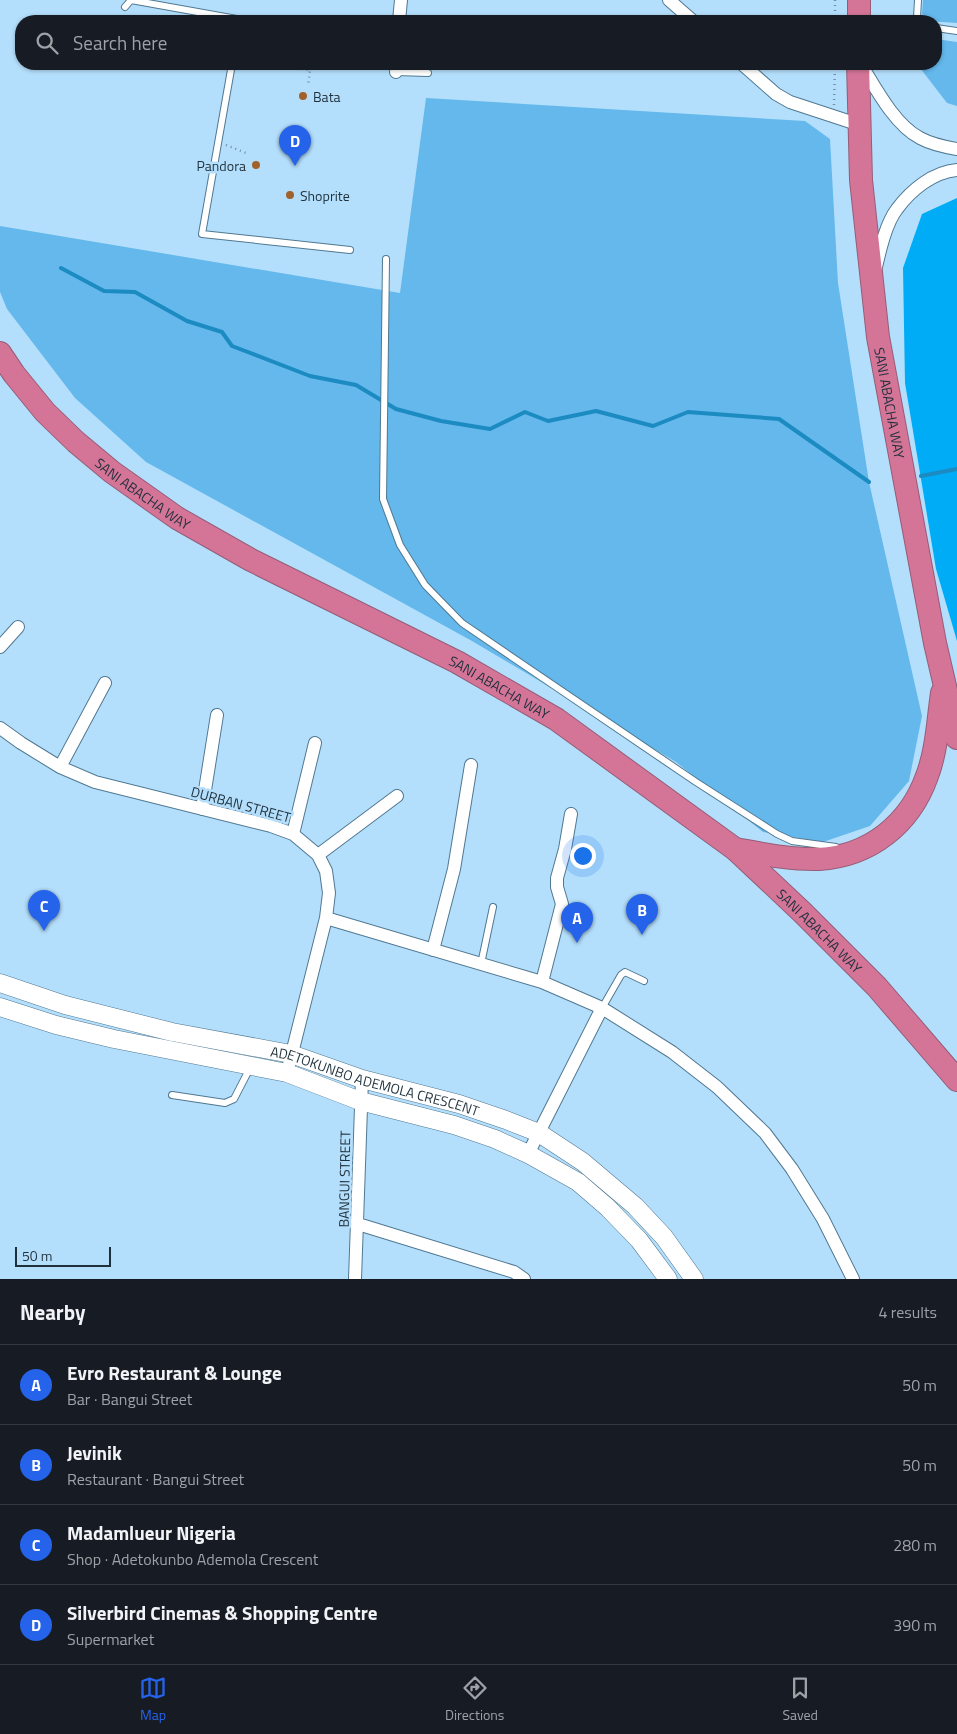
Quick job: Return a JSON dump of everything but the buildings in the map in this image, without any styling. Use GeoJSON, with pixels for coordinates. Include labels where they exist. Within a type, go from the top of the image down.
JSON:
{"type":"FeatureCollection","features":[{"type":"Feature","properties":{"kind":"highway"},"geometry":{"type":"LineString","coordinates":[[859,0],[859,15]]}},
{"type":"Feature","properties":{"kind":"highway","name":"SANI ABACHA WAY"},"geometry":{"type":"LineString","coordinates":[[859,70],[861,180],[878,337],[935,643],[957,738]]}},
{"type":"Feature","properties":{"kind":"highway","name":"SANI ABACHA WAY"},"geometry":{"type":"LineString","coordinates":[[0,353],[14,374],[45,412],[76,442],[112,472],[177,518],[251,560],[457,662],[556,719],[735,849],[802,912],[877,987],[957,1080]]}},
{"type":"Feature","properties":{"kind":"highway"},"geometry":{"type":"LineString","coordinates":[[735,849],[792,858],[819,859],[846,855],[888,835],[901,821],[918,797],[928,774],[944,682]]}},
{"type":"Feature","properties":{"kind":"main road","name":"ADETOKUNBO ADEMOLA CRESCENT"},"geometry":{"type":"LineString","coordinates":[[0,983],[65,1005],[153,1028],[292,1054],[362,1079],[459,1104],[539,1133],[583,1162],[635,1206],[664,1237],[694,1279]]}},
{"type":"Feature","properties":{"kind":"main road","name":"ADETOKUNBO ADEMOLA CRESCENT"},"geometry":{"type":"LineString","coordinates":[[0,1006],[56,1025],[98,1035],[287,1074],[360,1101],[454,1124],[495,1139],[528,1154],[578,1182],[607,1207],[639,1240],[668,1279]]}},
{"type":"Feature","properties":{"kind":"street"},"geometry":{"type":"LineString","coordinates":[[400,15],[401,0]]}},
{"type":"Feature","properties":{"kind":"street"},"geometry":{"type":"LineString","coordinates":[[669,0],[686,15]]}},
{"type":"Feature","properties":{"kind":"street"},"geometry":{"type":"LineString","coordinates":[[749,70],[776,94],[790,102],[860,125]]}},
{"type":"Feature","properties":{"kind":"street"},"geometry":{"type":"LineString","coordinates":[[863,70],[882,98],[912,133],[941,146],[957,149]]}},
{"type":"Feature","properties":{"kind":"street"},"geometry":{"type":"LineString","coordinates":[[872,282],[882,242],[896,210],[916,189],[928,180],[945,172],[957,170]]}},
{"type":"Feature","properties":{"kind":"street"},"geometry":{"type":"LineString","coordinates":[[0,647],[18,627]]}},
{"type":"Feature","properties":{"kind":"street"},"geometry":{"type":"LineString","coordinates":[[60,767],[105,683]]}},
{"type":"Feature","properties":{"kind":"street"},"geometry":{"type":"LineString","coordinates":[[202,809],[217,716]]}},
{"type":"Feature","properties":{"kind":"street","name":"DURBAN STREET"},"geometry":{"type":"LineString","coordinates":[[0,728],[60,767],[95,782],[272,826],[293,834],[318,856],[326,871],[328,893],[326,918],[287,1074]]}},
{"type":"Feature","properties":{"kind":"street"},"geometry":{"type":"LineString","coordinates":[[293,834],[315,743]]}},
{"type":"Feature","properties":{"kind":"street"},"geometry":{"type":"LineString","coordinates":[[433,950],[454,869],[471,765]]}},
{"type":"Feature","properties":{"kind":"street"},"geometry":{"type":"LineString","coordinates":[[318,856],[397,796]]}},
{"type":"Feature","properties":{"kind":"street"},"geometry":{"type":"LineString","coordinates":[[542,982],[562,904],[557,887],[557,878],[565,849],[571,814]]}},
{"type":"Feature","properties":{"kind":"street"},"geometry":{"type":"LineString","coordinates":[[326,918],[542,982],[602,1008],[672,1052],[717,1087],[765,1133],[792,1169],[823,1219],[854,1279]]}},
{"type":"Feature","properties":{"kind":"street"},"geometry":{"type":"LineString","coordinates":[[528,1154],[602,1008]]}},
{"type":"Feature","properties":{"kind":"street","name":"BANGUI STREET"},"geometry":{"type":"LineString","coordinates":[[356,1279],[362,1079]]}},
{"type":"Feature","properties":{"kind":"street"},"geometry":{"type":"LineString","coordinates":[[358,1224],[514,1272],[524,1279]]}},
{"type":"Feature","properties":{"kind":"lane"},"geometry":{"type":"LineString","coordinates":[[125,7],[131,0],[215,15]]}},
{"type":"Feature","properties":{"kind":"lane"},"geometry":{"type":"LineString","coordinates":[[917,15],[918,0]]}},
{"type":"Feature","properties":{"kind":"lane"},"geometry":{"type":"LineString","coordinates":[[942,29],[957,30]]}},
{"type":"Feature","properties":{"kind":"lane"},"geometry":{"type":"LineString","coordinates":[[231,70],[202,234],[350,250]]}},
{"type":"Feature","properties":{"kind":"lane"},"geometry":{"type":"LineString","coordinates":[[409,70],[428,73]]}},
{"type":"Feature","properties":{"kind":"lane"},"geometry":{"type":"LineString","coordinates":[[386,259],[383,499],[400,545],[425,585],[462,623],[696,782],[777,834],[792,841],[833,847],[842,846]]}},
{"type":"Feature","properties":{"kind":"lane"},"geometry":{"type":"LineString","coordinates":[[850,845],[875,842]]}},
{"type":"Feature","properties":{"kind":"lane"},"geometry":{"type":"LineString","coordinates":[[480,964],[493,907]]}},
{"type":"Feature","properties":{"kind":"lane"},"geometry":{"type":"LineString","coordinates":[[602,1008],[621,975],[625,972],[644,981]]}},
{"type":"Feature","properties":{"kind":"lane"},"geometry":{"type":"LineString","coordinates":[[172,1094],[225,1103],[234,1099],[251,1066]]}},
{"type":"Feature","properties":{"kind":"path"},"geometry":{"type":"LineString","coordinates":[[835,0],[835,15]]}},
{"type":"Feature","properties":{"kind":"path"},"geometry":{"type":"LineString","coordinates":[[308,86],[310,70]]}},
{"type":"Feature","properties":{"kind":"path"},"geometry":{"type":"LineString","coordinates":[[834,70],[834,116]]}},
{"type":"Feature","properties":{"kind":"path"},"geometry":{"type":"LineString","coordinates":[[218,142],[246,153]]}},
{"type":"Feature","properties":{"kind":"shaded area"},"geometry":{"type":"Polygon","coordinates":[[[923,0],[957,0],[957,23],[942,22],[942,15],[922,14],[923,0]]]}},
{"type":"Feature","properties":{"kind":"shaded area"},"geometry":{"type":"Polygon","coordinates":[[[942,40],[957,42],[957,106],[947,103],[922,70],[942,70],[942,40]]]}},
{"type":"Feature","properties":{"kind":"shaded area"},"geometry":{"type":"Polygon","coordinates":[[[426,98],[805,121],[830,139],[838,283],[869,482],[922,716],[909,781],[870,826],[823,842],[763,832],[676,762],[472,641],[146,462],[75,398],[7,309],[0,292],[0,226],[400,293],[426,98]]]}},
{"type":"Feature","properties":{"kind":"shaded area"},"geometry":{"type":"Polygon","coordinates":[[[957,198],[957,641],[936,569],[905,383],[903,268],[922,214],[957,198]]]}},
{"type":"Feature","properties":{"kind":"waterway"},"geometry":{"type":"LineString","coordinates":[[61,268],[104,291],[135,292],[187,321],[222,332],[232,346],[310,376],[356,385],[396,409],[441,421],[490,429],[525,412],[548,421],[596,411],[653,426],[688,412],[779,419],[869,482]]}},
{"type":"Feature","properties":{"kind":"waterway"},"geometry":{"type":"LineString","coordinates":[[921,476],[957,469]]}},
{"type":"Feature","properties":{"kind":"place","name":"Bata"},"geometry":{"type":"Point","coordinates":[303,96]}},
{"type":"Feature","properties":{"kind":"place","name":"Pandora"},"geometry":{"type":"Point","coordinates":[256,165]}},
{"type":"Feature","properties":{"kind":"place","name":"Silverbird Cinemas & Shopping Centre"},"geometry":{"type":"Point","coordinates":[295,166]}},
{"type":"Feature","properties":{"kind":"place","name":"Shoprite"},"geometry":{"type":"Point","coordinates":[290,195]}},
{"type":"Feature","properties":{"kind":"place","name":"Madamlueur Nigeria"},"geometry":{"type":"Point","coordinates":[44,931]}},
{"type":"Feature","properties":{"kind":"place","name":"Jevinik"},"geometry":{"type":"Point","coordinates":[642,935]}},
{"type":"Feature","properties":{"kind":"place","name":"Evro Restaurant & Lounge"},"geometry":{"type":"Point","coordinates":[577,943]}}]}
